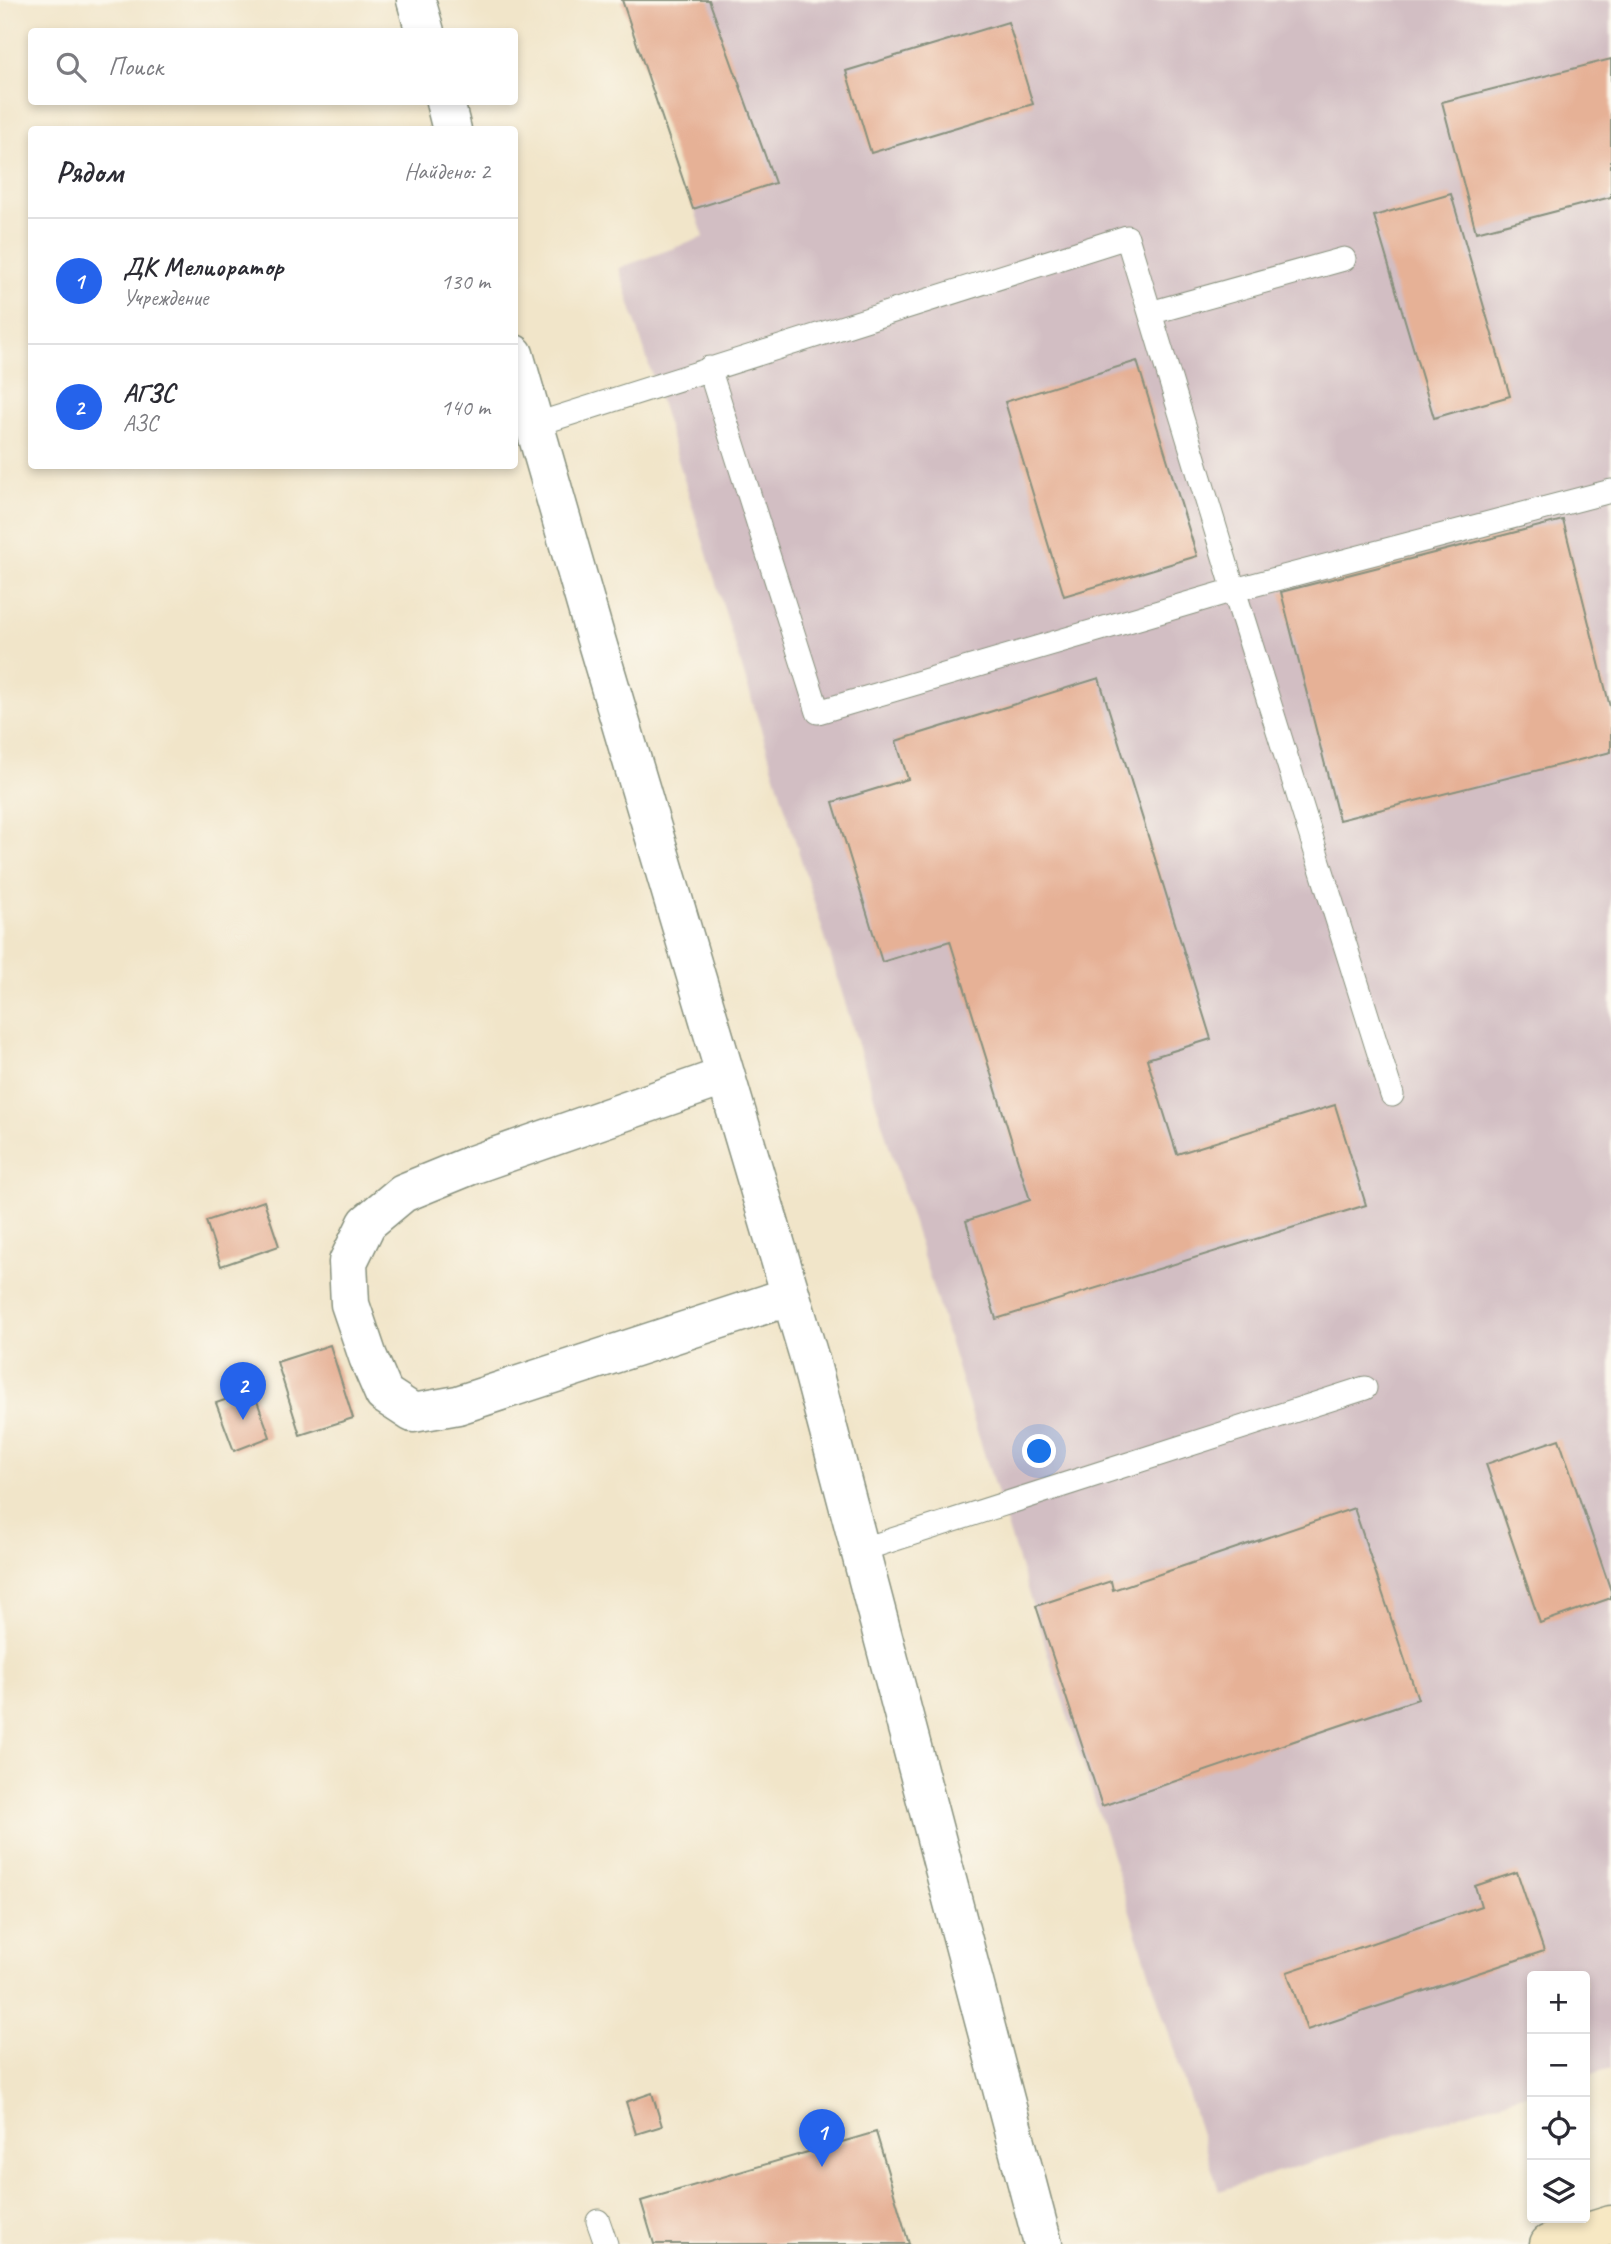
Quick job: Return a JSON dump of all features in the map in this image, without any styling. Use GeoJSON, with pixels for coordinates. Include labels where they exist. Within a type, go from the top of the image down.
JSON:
{"type":"FeatureCollection","features":[{"type":"Feature","properties":{"kind":"street"},"geometry":{"type":"LineString","coordinates":[[416,0],[424,28]]}},
{"type":"Feature","properties":{"kind":"street"},"geometry":{"type":"LineString","coordinates":[[445,105],[451,126]]}},
{"type":"Feature","properties":{"kind":"street"},"geometry":{"type":"LineString","coordinates":[[518,368],[791,1296],[861,1550],[1043,2244]]}},
{"type":"Feature","properties":{"kind":"street"},"geometry":{"type":"LineString","coordinates":[[726,1076],[402,1192],[367,1223],[348,1262],[350,1304],[384,1394],[413,1413],[458,1405],[791,1296]]}},
{"type":"Feature","properties":{"kind":"street"},"geometry":{"type":"LineString","coordinates":[[1549,2244],[1611,2225]]}},
{"type":"Feature","properties":{"kind":"lane"},"geometry":{"type":"LineString","coordinates":[[534,425],[1127,237],[1392,1095]]}},
{"type":"Feature","properties":{"kind":"lane"},"geometry":{"type":"LineString","coordinates":[[1150,313],[1344,259]]}},
{"type":"Feature","properties":{"kind":"lane"},"geometry":{"type":"LineString","coordinates":[[709,368],[818,712],[1234,590],[1611,491]]}},
{"type":"Feature","properties":{"kind":"lane"},"geometry":{"type":"LineString","coordinates":[[861,1550],[1365,1388]]}},
{"type":"Feature","properties":{"kind":"lane"},"geometry":{"type":"LineString","coordinates":[[598,2221],[606,2244]]}},
{"type":"Feature","properties":{"kind":"shaded area"},"geometry":{"type":"Polygon","coordinates":[[[622,0],[1611,0],[1611,2068],[1590,2074],[1590,1971],[1527,1971],[1527,2094],[1219,2191],[975,1425],[619,268],[704,237],[622,0]]]}},
{"type":"Feature","properties":{"kind":"building"},"geometry":{"type":"Polygon","coordinates":[[[622,0],[709,0],[775,183],[693,209],[622,0]]]}},
{"type":"Feature","properties":{"kind":"building"},"geometry":{"type":"Polygon","coordinates":[[[1008,22],[1033,104],[871,153],[846,71],[1008,22]]]}},
{"type":"Feature","properties":{"kind":"building"},"geometry":{"type":"Polygon","coordinates":[[[1611,59],[1611,197],[1476,232],[1442,102],[1611,59]]]}},
{"type":"Feature","properties":{"kind":"building"},"geometry":{"type":"Polygon","coordinates":[[[1451,194],[1510,396],[1434,418],[1374,216],[1451,194]]]}},
{"type":"Feature","properties":{"kind":"building"},"geometry":{"type":"Polygon","coordinates":[[[1137,361],[1197,556],[1064,596],[1005,402],[1137,361]]]}},
{"type":"Feature","properties":{"kind":"building"},"geometry":{"type":"Polygon","coordinates":[[[1563,520],[1611,711],[1611,752],[1339,820],[1281,592],[1563,520]]]}},
{"type":"Feature","properties":{"kind":"building"},"geometry":{"type":"Polygon","coordinates":[[[1099,678],[1211,1039],[1147,1059],[1177,1154],[1335,1105],[1366,1205],[996,1319],[966,1221],[1030,1200],[950,941],[882,962],[833,802],[908,779],[896,741],[1099,678]]]}},
{"type":"Feature","properties":{"kind":"building"},"geometry":{"type":"Polygon","coordinates":[[[264,1201],[279,1246],[221,1266],[206,1221],[264,1201]]]}},
{"type":"Feature","properties":{"kind":"building"},"geometry":{"type":"Polygon","coordinates":[[[330,1345],[353,1418],[300,1435],[277,1362],[330,1345]]]}},
{"type":"Feature","properties":{"kind":"building"},"geometry":{"type":"Polygon","coordinates":[[[253,1390],[270,1437],[234,1451],[216,1403],[253,1390]]]}},
{"type":"Feature","properties":{"kind":"building"},"geometry":{"type":"Polygon","coordinates":[[[1559,1439],[1611,1591],[1611,1598],[1540,1623],[1486,1464],[1559,1439]]]}},
{"type":"Feature","properties":{"kind":"building"},"geometry":{"type":"Polygon","coordinates":[[[1354,1508],[1418,1699],[1102,1806],[1036,1606],[1111,1581],[1113,1590],[1354,1508]]]}},
{"type":"Feature","properties":{"kind":"building"},"geometry":{"type":"Polygon","coordinates":[[[1517,1872],[1544,1951],[1307,2030],[1287,1972],[1481,1906],[1475,1886],[1517,1872]]]}},
{"type":"Feature","properties":{"kind":"building"},"geometry":{"type":"Polygon","coordinates":[[[652,2093],[662,2126],[636,2134],[626,2102],[652,2093]]]}},
{"type":"Feature","properties":{"kind":"building"},"geometry":{"type":"Polygon","coordinates":[[[876,2132],[909,2244],[654,2244],[641,2201],[876,2132]]]}},
{"type":"Feature","properties":{"kind":"place","name":"АГЗС"},"geometry":{"type":"Point","coordinates":[243,1420]}},
{"type":"Feature","properties":{"kind":"place","name":"ДК Мелиоратор"},"geometry":{"type":"Point","coordinates":[822,2167]}}]}
